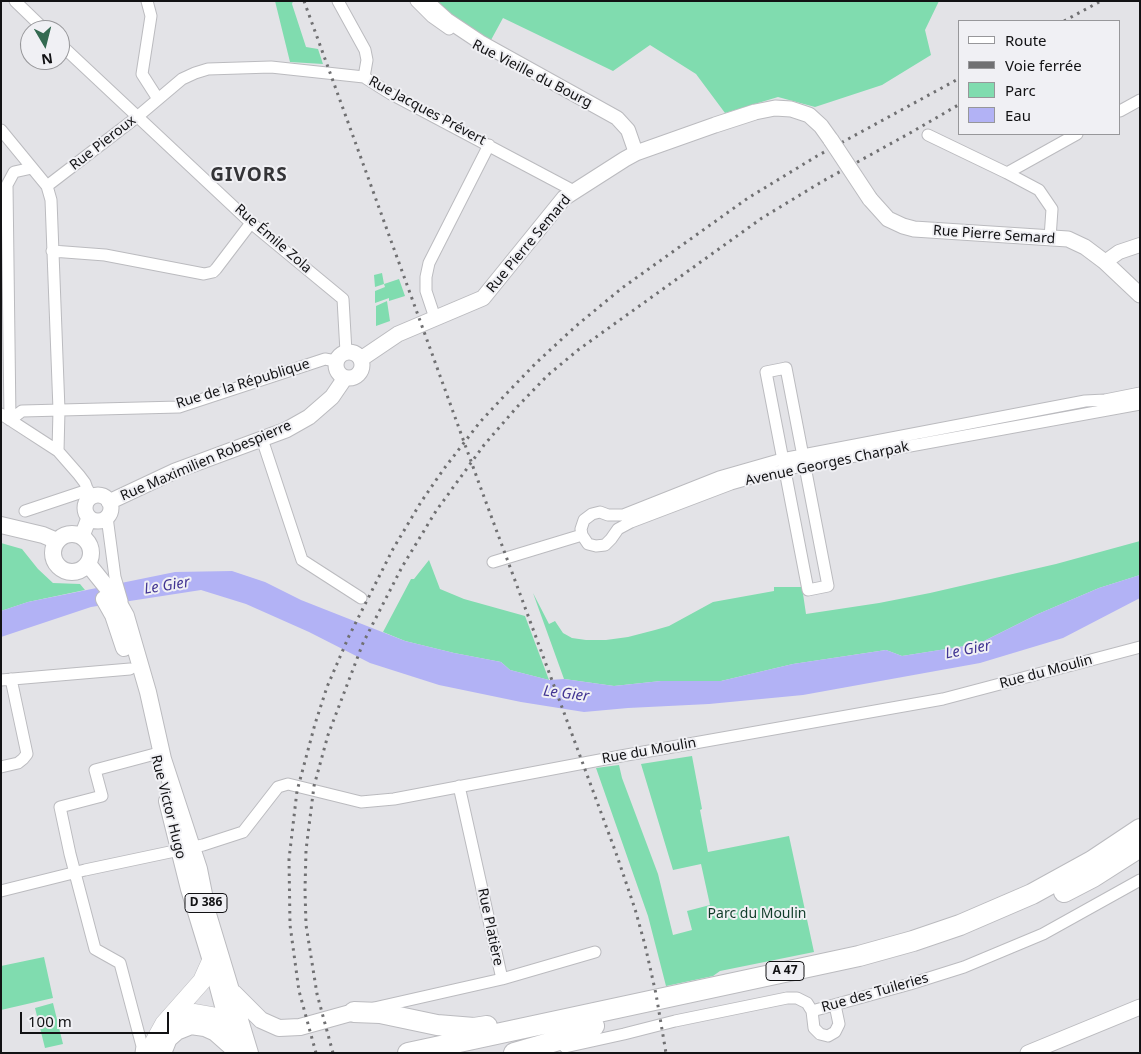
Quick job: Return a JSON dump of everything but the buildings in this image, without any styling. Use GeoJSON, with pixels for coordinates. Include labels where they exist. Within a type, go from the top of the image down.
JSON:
{"type":"FeatureCollection","features":[{"type":"Feature","properties":{"kind":"highway","name":"A 47"},"geometry":{"type":"LineString","coordinates":[[408,1053],[859,956],[913,941],[960,926],[1040,890],[1092,861],[1140,829]]}},
{"type":"Feature","properties":{"kind":"highway","name":"A 47"},"geometry":{"type":"LineString","coordinates":[[466,1053],[860,967],[930,947],[1006,920],[1050,900],[1093,877],[1140,847]]}},
{"type":"Feature","properties":{"kind":"highway"},"geometry":{"type":"LineString","coordinates":[[148,1053],[164,1024],[202,981],[211,961]]}},
{"type":"Feature","properties":{"kind":"highway"},"geometry":{"type":"LineString","coordinates":[[354,1012],[380,1013],[437,1025],[474,1028],[640,1002]]}},
{"type":"Feature","properties":{"kind":"highway"},"geometry":{"type":"LineString","coordinates":[[164,1024],[180,1016],[195,1012],[212,1016],[238,1046]]}},
{"type":"Feature","properties":{"kind":"highway"},"geometry":{"type":"LineString","coordinates":[[161,1053],[167,1038],[176,1030],[191,1024],[205,1026],[216,1031],[238,1046]]}},
{"type":"Feature","properties":{"kind":"highway"},"geometry":{"type":"LineString","coordinates":[[514,1053],[573,1036],[594,1026]]}},
{"type":"Feature","properties":{"kind":"main road","name":"Rue Pierre Semard"},"geometry":{"type":"LineString","coordinates":[[361,359],[398,334],[483,298],[564,198],[636,153],[755,112],[776,108],[791,109],[809,115],[822,126],[870,199],[888,219],[902,226],[914,229],[1068,240],[1085,247],[1106,262],[1140,296]]}},
{"type":"Feature","properties":{"kind":"main road"},"geometry":{"type":"LineString","coordinates":[[355,353],[361,359],[362,365],[359,374],[351,378],[345,378],[337,372],[341,357],[355,353]]}},
{"type":"Feature","properties":{"kind":"main road","name":"Rue Maximilien Robespierre"},"geometry":{"type":"LineString","coordinates":[[109,502],[176,471],[286,430],[309,417],[332,397],[345,378]]}},
{"type":"Feature","properties":{"kind":"main road"},"geometry":{"type":"LineString","coordinates":[[89,493],[101,495],[109,502],[110,510],[107,517],[98,521],[89,518],[85,510],[89,493]]}},
{"type":"Feature","properties":{"kind":"main road"},"geometry":{"type":"LineString","coordinates":[[82,536],[89,518]]}},
{"type":"Feature","properties":{"kind":"main road"},"geometry":{"type":"LineString","coordinates":[[1,525],[43,535],[55,546]]}},
{"type":"Feature","properties":{"kind":"main road"},"geometry":{"type":"LineString","coordinates":[[1,531],[55,546]]}},
{"type":"Feature","properties":{"kind":"main road"},"geometry":{"type":"LineString","coordinates":[[68,534],[82,536],[88,542],[91,556],[84,567],[69,572],[55,561],[55,546],[68,534]]}},
{"type":"Feature","properties":{"kind":"main road","name":"Rue Victor Hugo"},"geometry":{"type":"LineString","coordinates":[[84,567],[103,580],[126,616],[155,754],[233,992],[238,1046]]}},
{"type":"Feature","properties":{"kind":"main road","name":"Rue Victor Hugo"},"geometry":{"type":"LineString","coordinates":[[103,580],[113,615],[136,669],[164,759],[186,849],[189,889],[238,1046]]}},
{"type":"Feature","properties":{"kind":"main road"},"geometry":{"type":"LineString","coordinates":[[233,992],[261,1020],[279,1028],[300,1027],[354,1012]]}},
{"type":"Feature","properties":{"kind":"main road"},"geometry":{"type":"LineString","coordinates":[[1028,1053],[1140,1007]]}},
{"type":"Feature","properties":{"kind":"street"},"geometry":{"type":"LineString","coordinates":[[15,1],[35,20]]}},
{"type":"Feature","properties":{"kind":"street"},"geometry":{"type":"LineString","coordinates":[[147,1],[151,16],[142,70],[144,80],[158,100]]}},
{"type":"Feature","properties":{"kind":"street"},"geometry":{"type":"LineString","coordinates":[[338,1],[365,50],[367,60],[364,77]]}},
{"type":"Feature","properties":{"kind":"street","name":"Rue Vieille du Bourg"},"geometry":{"type":"LineString","coordinates":[[416,1],[432,17],[464,39],[503,61],[514,62],[617,118],[628,130],[636,153]]}},
{"type":"Feature","properties":{"kind":"street"},"geometry":{"type":"LineString","coordinates":[[426,1],[447,20],[514,62]]}},
{"type":"Feature","properties":{"kind":"street","name":"Rue Émile Zola"},"geometry":{"type":"LineString","coordinates":[[70,53],[252,223],[343,299],[341,357]]}},
{"type":"Feature","properties":{"kind":"street","name":"Rue Jacques Prévert"},"geometry":{"type":"LineString","coordinates":[[158,100],[182,79],[208,69],[271,67],[364,77],[391,94],[574,191]]}},
{"type":"Feature","properties":{"kind":"street","name":"Rue Pieroux"},"geometry":{"type":"LineString","coordinates":[[47,186],[158,100]]}},
{"type":"Feature","properties":{"kind":"street"},"geometry":{"type":"LineString","coordinates":[[1121,110],[1140,100]]}},
{"type":"Feature","properties":{"kind":"street"},"geometry":{"type":"LineString","coordinates":[[1,130],[47,186],[51,200],[60,410],[58,451]]}},
{"type":"Feature","properties":{"kind":"street"},"geometry":{"type":"LineString","coordinates":[[928,135],[1006,172],[1038,190],[1052,209],[1050,238]]}},
{"type":"Feature","properties":{"kind":"street"},"geometry":{"type":"LineString","coordinates":[[1006,172],[1076,135]]}},
{"type":"Feature","properties":{"kind":"street"},"geometry":{"type":"LineString","coordinates":[[435,318],[426,291],[429,263],[489,145]]}},
{"type":"Feature","properties":{"kind":"street"},"geometry":{"type":"LineString","coordinates":[[25,511],[89,493],[80,475],[58,451],[6,417],[5,276],[7,186],[14,172],[32,168]]}},
{"type":"Feature","properties":{"kind":"street"},"geometry":{"type":"LineString","coordinates":[[52,251],[105,255],[204,274],[213,272],[216,269],[252,223]]}},
{"type":"Feature","properties":{"kind":"street"},"geometry":{"type":"LineString","coordinates":[[1106,262],[1119,252],[1140,245]]}},
{"type":"Feature","properties":{"kind":"street","name":"Rue de la République"},"geometry":{"type":"LineString","coordinates":[[6,417],[22,412],[179,407],[325,359],[341,357]]}},
{"type":"Feature","properties":{"kind":"street"},"geometry":{"type":"LineString","coordinates":[[786,368],[804,460],[828,586],[808,590],[766,372],[786,368]]}},
{"type":"Feature","properties":{"kind":"street","name":"Avenue Georges Charpak"},"geometry":{"type":"LineString","coordinates":[[783,464],[631,522],[618,529],[605,545],[596,546],[588,544],[582,535],[581,529],[584,520],[592,514],[600,512],[608,515],[623,514],[719,477],[1076,403],[1105,400],[1140,393]]}},
{"type":"Feature","properties":{"kind":"street","name":"Avenue Georges Charpak"},"geometry":{"type":"LineString","coordinates":[[804,460],[1140,404]]}},
{"type":"Feature","properties":{"kind":"street"},"geometry":{"type":"LineString","coordinates":[[262,440],[302,560],[361,598]]}},
{"type":"Feature","properties":{"kind":"street","name":"Rue Victor Hugo"},"geometry":{"type":"LineString","coordinates":[[103,580],[107,517]]}},
{"type":"Feature","properties":{"kind":"street"},"geometry":{"type":"LineString","coordinates":[[492,562],[582,535]]}},
{"type":"Feature","properties":{"kind":"street","name":"Rue du Moulin"},"geometry":{"type":"LineString","coordinates":[[1,891],[75,872],[186,849],[243,832],[278,787],[288,784],[362,802],[394,799],[655,749],[943,699],[1140,647]]}},
{"type":"Feature","properties":{"kind":"street"},"geometry":{"type":"LineString","coordinates":[[1,767],[18,763],[27,754],[6,680],[136,669]]}},
{"type":"Feature","properties":{"kind":"street"},"geometry":{"type":"LineString","coordinates":[[140,1053],[142,1046],[120,963],[96,949],[60,807],[102,796],[94,770],[155,754]]}},
{"type":"Feature","properties":{"kind":"street","name":"Rue Platière"},"geometry":{"type":"LineString","coordinates":[[354,1012],[502,979],[459,786]]}},
{"type":"Feature","properties":{"kind":"street","name":"Rue des Tuileries"},"geometry":{"type":"LineString","coordinates":[[539,1053],[675,1021],[787,998],[798,998],[807,1003],[812,1011],[835,1005],[964,967],[1010,949],[1137,886]]}},
{"type":"Feature","properties":{"kind":"street"},"geometry":{"type":"LineString","coordinates":[[502,979],[595,952]]}},
{"type":"Feature","properties":{"kind":"street"},"geometry":{"type":"LineString","coordinates":[[812,1011],[814,1028],[820,1034],[828,1036],[835,1032],[839,1024],[835,1005]]}},
{"type":"Feature","properties":{"kind":"green space"},"geometry":{"type":"Polygon","coordinates":[[[275,1],[293,1],[292,4],[306,47],[318,49],[323,64],[290,62],[275,1]]]}},
{"type":"Feature","properties":{"kind":"green space"},"geometry":{"type":"Polygon","coordinates":[[[430,1],[939,1],[925,30],[931,55],[882,85],[815,107],[778,97],[725,113],[696,74],[650,45],[613,71],[503,18],[491,40],[454,19],[430,1]]]}},
{"type":"Feature","properties":{"kind":"green space"},"geometry":{"type":"Polygon","coordinates":[[[382,273],[384,284],[375,287],[374,275],[382,273]]]}},
{"type":"Feature","properties":{"kind":"green space"},"geometry":{"type":"Polygon","coordinates":[[[399,279],[405,296],[389,301],[389,298],[375,303],[375,291],[385,287],[384,284],[399,279]]]}},
{"type":"Feature","properties":{"kind":"green space"},"geometry":{"type":"Polygon","coordinates":[[[387,301],[390,321],[376,326],[376,306],[387,301]]]}},
{"type":"Feature","properties":{"kind":"green space"},"geometry":{"type":"Polygon","coordinates":[[[1140,541],[1140,575],[1099,588],[1038,614],[978,644],[902,656],[886,650],[793,664],[721,681],[661,681],[614,686],[564,679],[533,593],[549,624],[555,621],[563,633],[572,638],[606,640],[628,637],[669,626],[713,602],[774,591],[774,587],[802,587],[806,614],[930,593],[1056,564],[1140,541]]]}},
{"type":"Feature","properties":{"kind":"green space"},"geometry":{"type":"Polygon","coordinates":[[[1,543],[22,549],[38,569],[53,583],[80,584],[85,590],[28,602],[1,611],[1,543]]]}},
{"type":"Feature","properties":{"kind":"green space"},"geometry":{"type":"Polygon","coordinates":[[[429,560],[440,589],[464,599],[525,616],[549,680],[510,670],[501,662],[405,641],[383,632],[411,579],[414,579],[429,560]]]}},
{"type":"Feature","properties":{"kind":"green space","name":"Parc du Moulin"},"geometry":{"type":"Polygon","coordinates":[[[692,756],[708,852],[789,836],[814,952],[720,971],[713,976],[666,986],[648,916],[596,768],[619,765],[622,778],[658,874],[673,935],[692,930],[687,911],[710,905],[701,864],[673,870],[641,764],[692,756]]]}},
{"type":"Feature","properties":{"kind":"green space"},"geometry":{"type":"Polygon","coordinates":[[[44,957],[53,998],[1,1010],[1,966],[44,957]]]}},
{"type":"Feature","properties":{"kind":"green space"},"geometry":{"type":"Polygon","coordinates":[[[53,1003],[63,1044],[45,1048],[35,1008],[53,1003]]]}},
{"type":"Feature","properties":{"kind":"water","name":"Le Gier"},"geometry":{"type":"Polygon","coordinates":[[[232,571],[265,582],[301,600],[405,641],[501,662],[510,670],[549,680],[564,679],[614,686],[661,681],[721,681],[793,664],[886,650],[902,656],[978,644],[1038,614],[1099,588],[1140,575],[1140,598],[1063,638],[980,663],[803,695],[709,704],[584,712],[521,702],[439,685],[370,663],[309,632],[246,604],[201,590],[91,607],[1,637],[1,611],[28,602],[175,572],[232,571]]]}},
{"type":"Feature","properties":{"kind":"railway"},"geometry":{"type":"LineString","coordinates":[[304,1],[480,486],[616,853],[645,945],[666,1053]]}},
{"type":"Feature","properties":{"kind":"railway"},"geometry":{"type":"LineString","coordinates":[[1066,20],[1101,1]]}},
{"type":"Feature","properties":{"kind":"railway"},"geometry":{"type":"LineString","coordinates":[[316,1053],[299,991],[290,925],[289,859],[297,791],[327,687],[349,636],[393,549],[421,502],[480,422],[508,392],[576,326],[622,288],[748,198],[817,156],[958,79]]}},
{"type":"Feature","properties":{"kind":"railway"},"geometry":{"type":"LineString","coordinates":[[333,1053],[317,994],[306,925],[306,850],[314,786],[328,735],[363,643],[402,567],[436,511],[484,445],[517,407],[548,375],[578,350],[762,218],[823,181],[958,105]]}},
{"type":"Feature","properties":{"kind":"district","name":"GIVORS"},"geometry":{"type":"Point","coordinates":[249,176]}}]}
